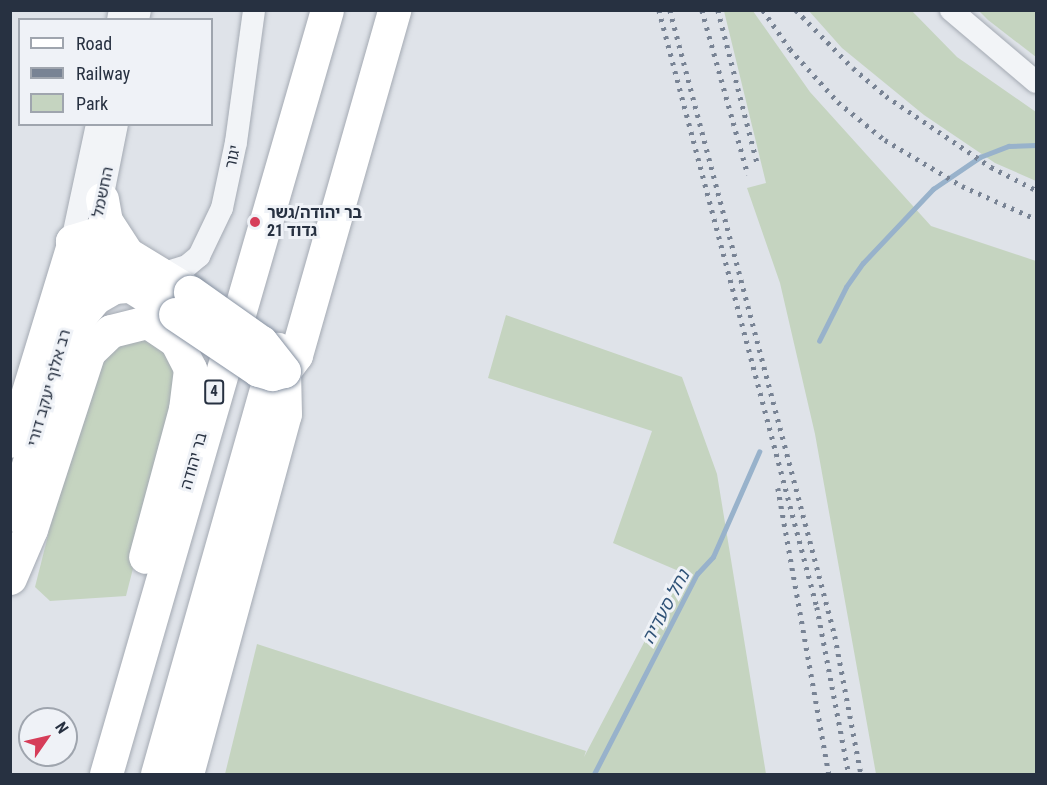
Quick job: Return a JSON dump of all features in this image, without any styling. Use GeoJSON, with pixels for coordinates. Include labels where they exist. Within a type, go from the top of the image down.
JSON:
{"type":"FeatureCollection","features":[{"type":"Feature","properties":{"kind":"highway","name":"בר יהודה"},"geometry":{"type":"LineString","coordinates":[[106,774],[327,10]]}},
{"type":"Feature","properties":{"kind":"highway"},"geometry":{"type":"LineString","coordinates":[[157,774],[376,10]]}},
{"type":"Feature","properties":{"kind":"highway"},"geometry":{"type":"LineString","coordinates":[[284,371],[296,355],[369,106],[394,10]]}},
{"type":"Feature","properties":{"kind":"highway"},"geometry":{"type":"LineString","coordinates":[[102,199],[106,220],[128,253]]}},
{"type":"Feature","properties":{"kind":"highway"},"geometry":{"type":"LineString","coordinates":[[85,245],[128,253],[161,274],[182,303]]}},
{"type":"Feature","properties":{"kind":"highway"},"geometry":{"type":"LineString","coordinates":[[85,245],[127,286]]}},
{"type":"Feature","properties":{"kind":"highway"},"geometry":{"type":"LineString","coordinates":[[63,337],[95,298],[114,287],[127,286],[182,303],[261,342],[284,371],[285,414],[187,774]]}},
{"type":"Feature","properties":{"kind":"highway"},"geometry":{"type":"LineString","coordinates":[[10,578],[31,529],[89,352],[111,331],[124,325],[148,322],[158,326],[183,351],[190,369],[189,387],[151,531],[98,774]]}},
{"type":"Feature","properties":{"kind":"main road","name":"רב אלוף יעקב דורי"},"geometry":{"type":"LineString","coordinates":[[10,518],[63,337],[85,245]]}},
{"type":"Feature","properties":{"kind":"main road","name":"רב אלוף יעקב דורי"},"geometry":{"type":"LineString","coordinates":[[10,444],[85,245]]}},
{"type":"Feature","properties":{"kind":"street","name":"יגור"},"geometry":{"type":"LineString","coordinates":[[161,274],[187,266],[199,256],[222,208],[236,142],[254,10]]}},
{"type":"Feature","properties":{"kind":"street"},"geometry":{"type":"LineString","coordinates":[[951,10],[1036,82]]}},
{"type":"Feature","properties":{"kind":"street","name":"החשמל"},"geometry":{"type":"LineString","coordinates":[[85,245],[97,126]]}},
{"type":"Feature","properties":{"kind":"street","name":"החשמל"},"geometry":{"type":"LineString","coordinates":[[85,245],[102,199],[117,126]]}},
{"type":"Feature","properties":{"kind":"green space"},"geometry":{"type":"Polygon","coordinates":[[[724,11],[753,11],[810,92],[931,226],[1036,261],[1036,774],[876,774],[815,434],[780,283],[747,188],[766,183],[724,11]]]}},
{"type":"Feature","properties":{"kind":"green space"},"geometry":{"type":"Polygon","coordinates":[[[809,11],[912,11],[957,57],[1036,112],[1036,181],[995,163],[924,115],[842,48],[809,11]]]}},
{"type":"Feature","properties":{"kind":"green space"},"geometry":{"type":"Polygon","coordinates":[[[979,11],[1036,11],[1036,57],[988,20],[979,11]]]}},
{"type":"Feature","properties":{"kind":"green space"},"geometry":{"type":"Polygon","coordinates":[[[506,315],[682,377],[717,474],[766,774],[225,774],[257,644],[586,751],[584,757],[681,572],[613,543],[652,431],[488,378],[506,315]]]}},
{"type":"Feature","properties":{"kind":"green space"},"geometry":{"type":"Polygon","coordinates":[[[132,328],[184,366],[126,596],[50,601],[35,587],[86,385],[98,350],[132,328]]]}},
{"type":"Feature","properties":{"kind":"waterway","name":"נחל סעדיה"},"geometry":{"type":"LineString","coordinates":[[819,341],[846,287],[863,263],[933,189],[980,157],[1009,146],[1036,145]]}},
{"type":"Feature","properties":{"kind":"waterway","name":"נחל סעדיה"},"geometry":{"type":"LineString","coordinates":[[594,774],[697,574],[713,557],[759,452]]}},
{"type":"Feature","properties":{"kind":"railway"},"geometry":{"type":"LineString","coordinates":[[659,10],[817,607],[849,774]]}},
{"type":"Feature","properties":{"kind":"railway"},"geometry":{"type":"LineString","coordinates":[[670,10],[835,636],[861,774]]}},
{"type":"Feature","properties":{"kind":"railway"},"geometry":{"type":"LineString","coordinates":[[702,10],[748,175]]}},
{"type":"Feature","properties":{"kind":"railway"},"geometry":{"type":"LineString","coordinates":[[718,10],[758,166]]}},
{"type":"Feature","properties":{"kind":"railway"},"geometry":{"type":"LineString","coordinates":[[763,10],[790,49],[838,102],[885,140],[962,186],[1036,219]]}},
{"type":"Feature","properties":{"kind":"railway"},"geometry":{"type":"LineString","coordinates":[[796,10],[853,68],[886,96],[991,167],[1036,190]]}},
{"type":"Feature","properties":{"kind":"railway"},"geometry":{"type":"LineString","coordinates":[[778,488],[829,774]]}},
{"type":"Feature","properties":{"kind":"place","name":"בר יהודה/גשר גדוד 21"},"geometry":{"type":"Point","coordinates":[255,222]}}]}
